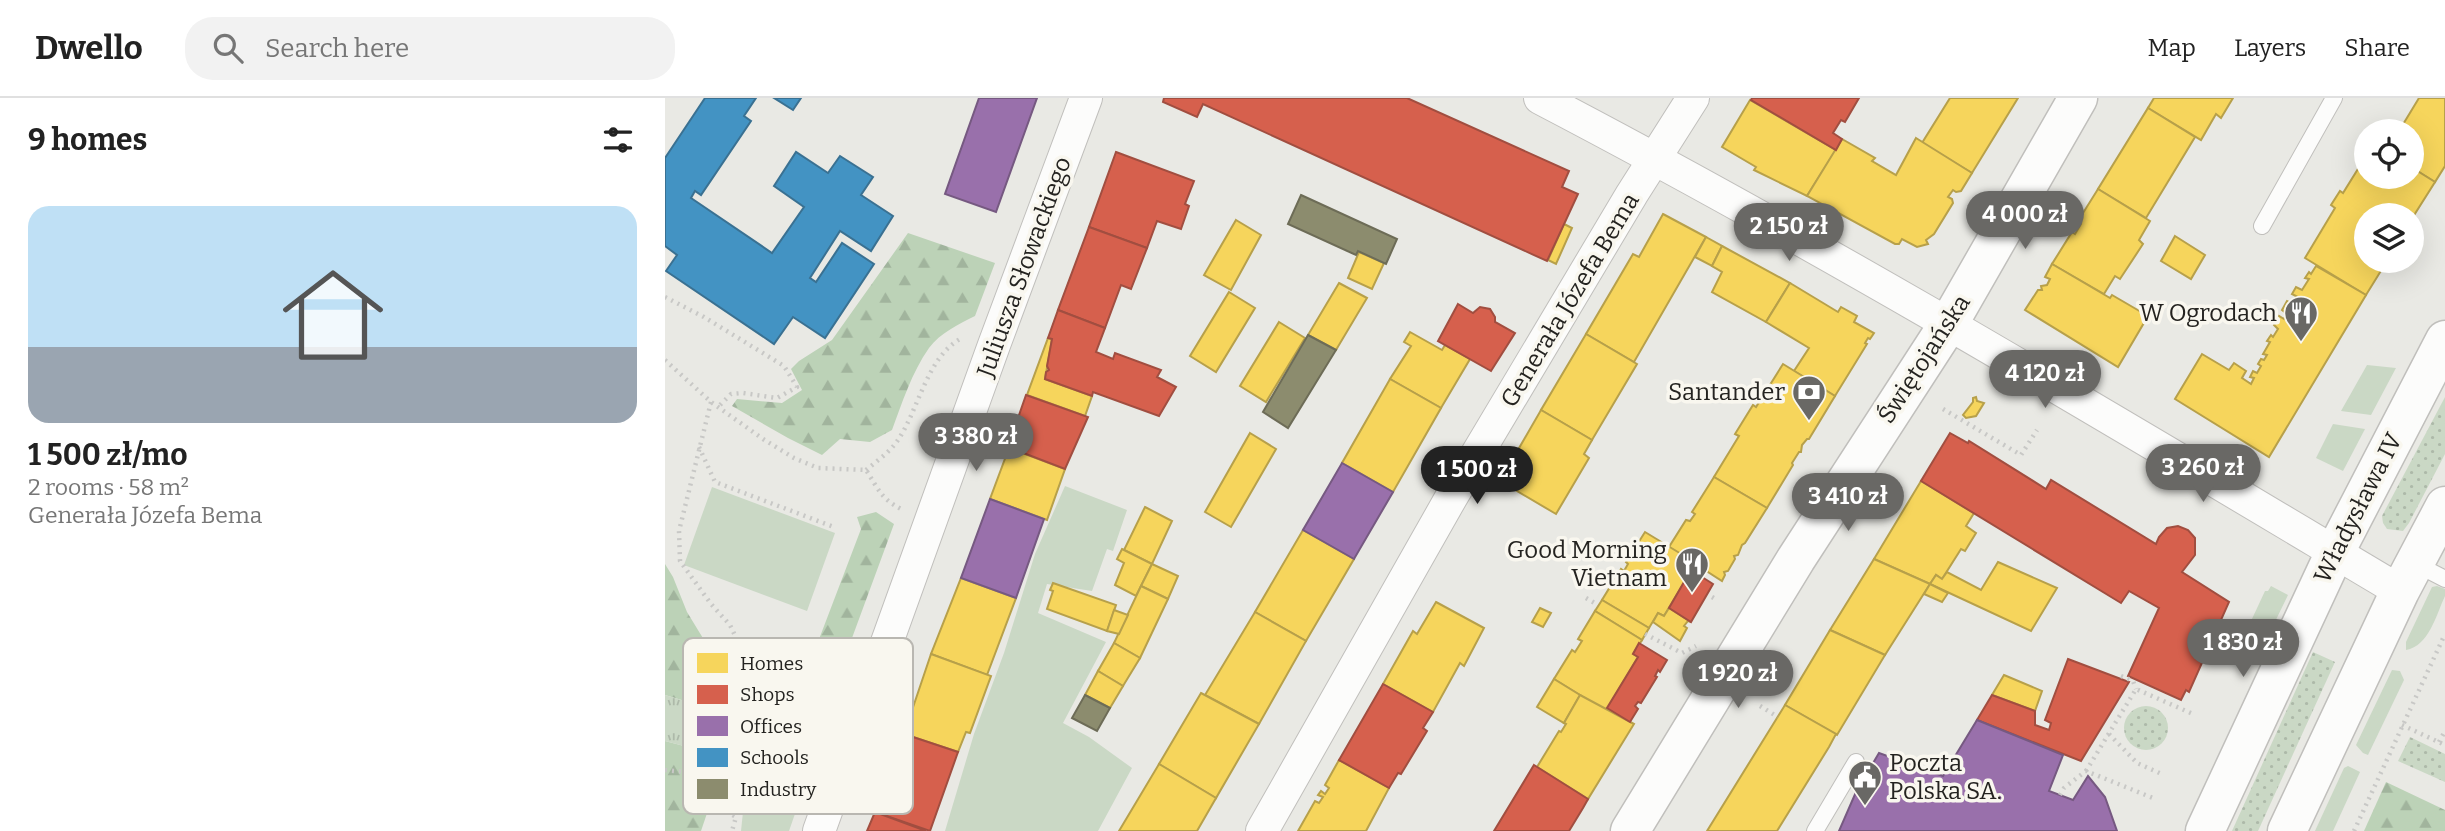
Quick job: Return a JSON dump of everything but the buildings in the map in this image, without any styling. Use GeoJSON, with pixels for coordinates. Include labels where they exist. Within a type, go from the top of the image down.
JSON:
{"type":"FeatureCollection","features":[{"type":"Feature","properties":{"kind":"main road","name":"Świętojańska"},"geometry":{"type":"LineString","coordinates":[[1630,831],[1796,559],[1948,323],[2078,98]]}},
{"type":"Feature","properties":{"kind":"main road","name":"Władysława IV"},"geometry":{"type":"LineString","coordinates":[[2205,831],[2335,552],[2445,340]]}},
{"type":"Feature","properties":{"kind":"main road"},"geometry":{"type":"LineString","coordinates":[[2287,831],[2420,578],[2445,506]]}},
{"type":"Feature","properties":{"kind":"street","name":"Juliusza Słowackiego"},"geometry":{"type":"LineString","coordinates":[[888,638],[1086,98]]}},
{"type":"Feature","properties":{"kind":"street"},"geometry":{"type":"LineString","coordinates":[[1540,98],[1655,158],[1948,323],[2335,552],[2420,578]]}},
{"type":"Feature","properties":{"kind":"street","name":"Generała Józefa Bema"},"geometry":{"type":"LineString","coordinates":[[1262,831],[1452,496],[1693,98]]}},
{"type":"Feature","properties":{"kind":"street","name":"Juliusza Słowackiego"},"geometry":{"type":"LineString","coordinates":[[819,831],[825,814]]}},
{"type":"Feature","properties":{"kind":"lane"},"geometry":{"type":"LineString","coordinates":[[2262,226],[2334,98]]}},
{"type":"Feature","properties":{"kind":"lane"},"geometry":{"type":"LineString","coordinates":[[1815,831],[1856,762]]}},
{"type":"Feature","properties":{"kind":"path"},"geometry":{"type":"LineString","coordinates":[[665,297],[704,317],[784,366],[797,387],[777,398],[731,394],[718,407]]}},
{"type":"Feature","properties":{"kind":"path"},"geometry":{"type":"LineString","coordinates":[[665,360],[711,402],[763,439],[818,468],[866,470],[901,437],[923,387],[944,353],[952,343],[968,335]]}},
{"type":"Feature","properties":{"kind":"path"},"geometry":{"type":"LineString","coordinates":[[711,402],[679,531],[681,561],[711,604],[730,625],[736,638]]}},
{"type":"Feature","properties":{"kind":"path"},"geometry":{"type":"LineString","coordinates":[[1943,409],[2021,455],[2037,430]]}},
{"type":"Feature","properties":{"kind":"path"},"geometry":{"type":"LineString","coordinates":[[699,446],[715,482],[834,527]]}},
{"type":"Feature","properties":{"kind":"path"},"geometry":{"type":"LineString","coordinates":[[866,470],[881,496],[899,509]]}},
{"type":"Feature","properties":{"kind":"path"},"geometry":{"type":"LineString","coordinates":[[1586,598],[1598,605]]}},
{"type":"Feature","properties":{"kind":"path"},"geometry":{"type":"LineString","coordinates":[[1645,634],[1682,653],[1696,646]]}},
{"type":"Feature","properties":{"kind":"path"},"geometry":{"type":"LineString","coordinates":[[2354,831],[2445,634]]}},
{"type":"Feature","properties":{"kind":"path"},"geometry":{"type":"LineString","coordinates":[[2120,676],[2133,681],[2136,689],[2193,714]]}},
{"type":"Feature","properties":{"kind":"path"},"geometry":{"type":"LineString","coordinates":[[2060,795],[2064,788],[2086,771],[2136,689]]}},
{"type":"Feature","properties":{"kind":"path"},"geometry":{"type":"LineString","coordinates":[[1760,706],[1778,717]]}},
{"type":"Feature","properties":{"kind":"path"},"geometry":{"type":"LineString","coordinates":[[2402,725],[2442,743],[2445,730]]}},
{"type":"Feature","properties":{"kind":"path"},"geometry":{"type":"LineString","coordinates":[[2109,734],[2137,763],[2164,775]]}},
{"type":"Feature","properties":{"kind":"path"},"geometry":{"type":"LineString","coordinates":[[665,769],[683,771]]}},
{"type":"Feature","properties":{"kind":"path"},"geometry":{"type":"LineString","coordinates":[[2086,771],[2153,798]]}},
{"type":"Feature","properties":{"kind":"path"},"geometry":{"type":"LineString","coordinates":[[731,814],[736,817]]}},
{"type":"Feature","properties":{"kind":"path"},"geometry":{"type":"LineString","coordinates":[[732,831],[737,814]]}},
{"type":"Feature","properties":{"kind":"green space"},"geometry":{"type":"Polygon","coordinates":[[[908,233],[995,263],[975,316],[950,329],[923,357],[892,430],[870,442],[840,439],[822,455],[732,406],[737,399],[782,403],[802,390],[791,369],[832,340],[908,233]]]}},
{"type":"Feature","properties":{"kind":"green space"},"geometry":{"type":"Polygon","coordinates":[[[2367,365],[2396,368],[2371,415],[2341,411],[2367,365]]]}},
{"type":"Feature","properties":{"kind":"green space"},"geometry":{"type":"Polygon","coordinates":[[[2445,397],[2445,454],[2403,531],[2387,529],[2382,516],[2445,397]]]}},
{"type":"Feature","properties":{"kind":"green space"},"geometry":{"type":"Polygon","coordinates":[[[2333,424],[2365,429],[2343,471],[2316,458],[2333,424]]]}},
{"type":"Feature","properties":{"kind":"green space"},"geometry":{"type":"Polygon","coordinates":[[[1065,486],[1127,510],[1113,551],[1107,549],[1092,591],[1047,584],[1038,613],[1106,642],[1063,723],[1089,737],[1132,768],[1098,831],[945,831],[974,734],[1004,653],[1035,554],[1065,486]]]}},
{"type":"Feature","properties":{"kind":"green space"},"geometry":{"type":"Polygon","coordinates":[[[712,487],[835,533],[807,611],[684,565],[712,487]]]}},
{"type":"Feature","properties":{"kind":"green space"},"geometry":{"type":"Polygon","coordinates":[[[876,512],[894,524],[852,638],[819,638],[861,529],[857,517],[876,512]]]}},
{"type":"Feature","properties":{"kind":"green space"},"geometry":{"type":"Polygon","coordinates":[[[665,564],[687,612],[703,638],[683,638],[683,700],[665,695],[665,564]]]}},
{"type":"Feature","properties":{"kind":"green space"},"geometry":{"type":"Polygon","coordinates":[[[2271,586],[2288,595],[2254,665],[2231,664],[2265,591],[2271,586]]]}},
{"type":"Feature","properties":{"kind":"green space"},"geometry":{"type":"Polygon","coordinates":[[[2432,587],[2445,589],[2445,596],[2435,620],[2421,643],[2406,650],[2406,642],[2432,587]]]}},
{"type":"Feature","properties":{"kind":"green space"},"geometry":{"type":"Polygon","coordinates":[[[2313,652],[2335,662],[2258,831],[2232,831],[2313,652]]]}},
{"type":"Feature","properties":{"kind":"green space"},"geometry":{"type":"Polygon","coordinates":[[[2392,670],[2400,671],[2404,680],[2368,755],[2356,745],[2392,670]]]}},
{"type":"Feature","properties":{"kind":"green space"},"geometry":{"type":"Polygon","coordinates":[[[665,695],[683,700],[683,746],[665,741],[665,695]]]}},
{"type":"Feature","properties":{"kind":"green space"},"geometry":{"type":"Polygon","coordinates":[[[2146,706],[2162,712],[2168,728],[2162,744],[2146,750],[2130,744],[2124,728],[2130,712],[2146,706]]]}},
{"type":"Feature","properties":{"kind":"green space"},"geometry":{"type":"Polygon","coordinates":[[[2410,737],[2445,754],[2445,782],[2398,761],[2410,737]]]}},
{"type":"Feature","properties":{"kind":"green space"},"geometry":{"type":"Polygon","coordinates":[[[665,741],[683,746],[683,814],[707,814],[701,831],[665,831],[665,741]]]}},
{"type":"Feature","properties":{"kind":"green space"},"geometry":{"type":"Polygon","coordinates":[[[2348,766],[2360,772],[2333,831],[2315,831],[2344,768],[2348,766]]]}},
{"type":"Feature","properties":{"kind":"green space"},"geometry":{"type":"Polygon","coordinates":[[[2386,782],[2445,810],[2445,831],[2364,831],[2386,782]]]}},
{"type":"Feature","properties":{"kind":"green space"},"geometry":{"type":"Polygon","coordinates":[[[743,814],[795,814],[789,831],[741,831],[743,814]]]}},
{"type":"Feature","properties":{"kind":"place","name":"W Ogrodach"},"geometry":{"type":"Point","coordinates":[2301,343]}},
{"type":"Feature","properties":{"kind":"place","name":"Santander"},"geometry":{"type":"Point","coordinates":[1809,422]}},
{"type":"Feature","properties":{"kind":"place","name":"Good Morning Vietnam"},"geometry":{"type":"Point","coordinates":[1692,594]}},
{"type":"Feature","properties":{"kind":"place","name":"Poczta Polska SA."},"geometry":{"type":"Point","coordinates":[1865,807]}}]}
